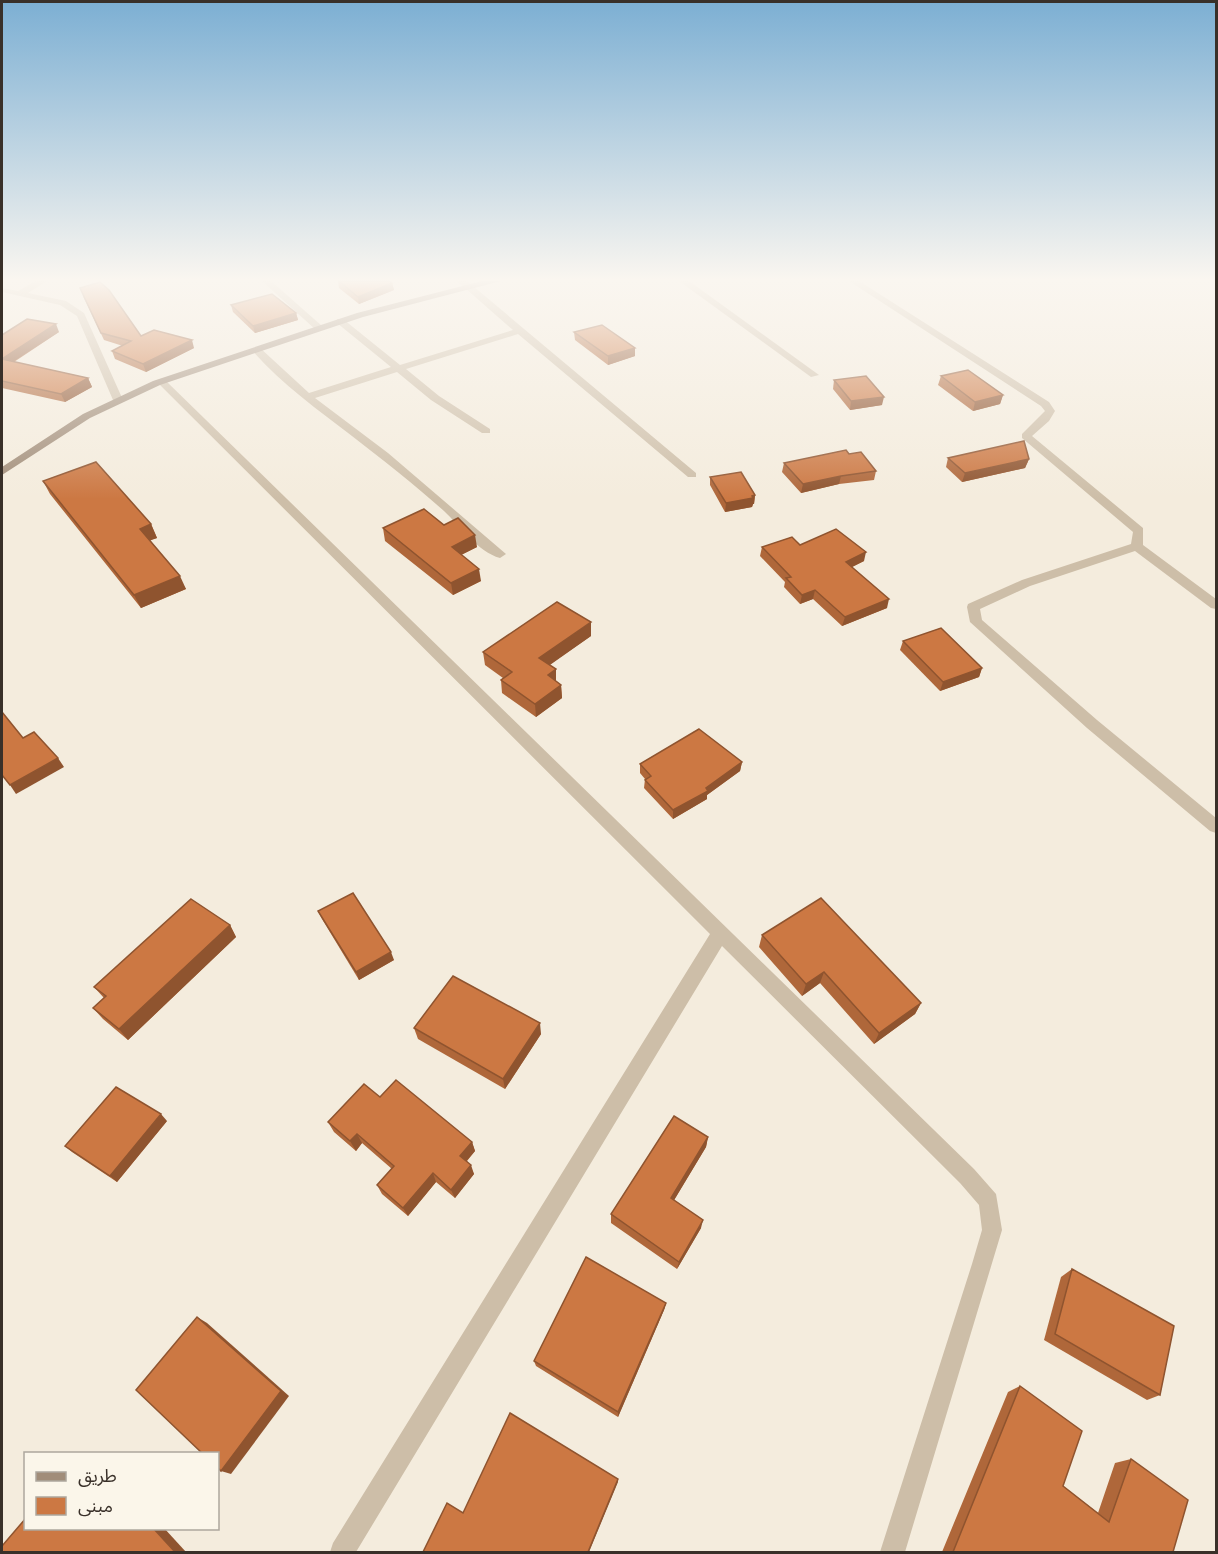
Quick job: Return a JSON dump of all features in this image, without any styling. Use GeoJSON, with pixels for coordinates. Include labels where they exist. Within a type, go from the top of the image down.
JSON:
{"type":"FeatureCollection","features":[{"type":"Feature","properties":{"kind":"street"},"geometry":{"type":"LineString","coordinates":[[98,354],[118,400]]}},
{"type":"Feature","properties":{"kind":"street"},"geometry":{"type":"LineString","coordinates":[[2,472],[90,415],[118,400],[241,354]]}},
{"type":"Feature","properties":{"kind":"street"},"geometry":{"type":"LineString","coordinates":[[262,354],[307,397],[384,456],[447,508],[484,543],[500,554]]}},
{"type":"Feature","properties":{"kind":"street"},"geometry":{"type":"LineString","coordinates":[[380,354],[435,398],[486,431]]}},
{"type":"Feature","properties":{"kind":"street"},"geometry":{"type":"LineString","coordinates":[[307,397],[446,354]]}},
{"type":"Feature","properties":{"kind":"street"},"geometry":{"type":"LineString","coordinates":[[546,354],[692,475]]}},
{"type":"Feature","properties":{"kind":"street"},"geometry":{"type":"LineString","coordinates":[[784,354],[814,375]]}},
{"type":"Feature","properties":{"kind":"street"},"geometry":{"type":"LineString","coordinates":[[966,354],[1045,404],[1050,411],[1045,419],[1026,436],[1139,531],[1137,546]]}},
{"type":"Feature","properties":{"kind":"street"},"geometry":{"type":"LineString","coordinates":[[162,382],[721,932],[967,1176],[989,1201],[992,1230],[983,1264],[893,1552]]}},
{"type":"Feature","properties":{"kind":"street"},"geometry":{"type":"LineString","coordinates":[[1137,546],[1216,605]]}},
{"type":"Feature","properties":{"kind":"street"},"geometry":{"type":"LineString","coordinates":[[1137,546],[1026,583],[974,607],[976,622],[1092,724],[1216,827]]}},
{"type":"Feature","properties":{"kind":"street"},"geometry":{"type":"LineString","coordinates":[[342,1552],[721,932]]}},
{"type":"Feature","properties":{"kind":"building"},"geometry":{"type":"Polygon","coordinates":[[[2,354],[10,354],[2,359],[2,354]]]}},
{"type":"Feature","properties":{"kind":"building"},"geometry":{"type":"Polygon","coordinates":[[[118,354],[164,354],[143,364],[118,354]]]}},
{"type":"Feature","properties":{"kind":"building"},"geometry":{"type":"Polygon","coordinates":[[[2,359],[88,378],[61,394],[2,381],[2,359]]]}},
{"type":"Feature","properties":{"kind":"building"},"geometry":{"type":"Polygon","coordinates":[[[968,370],[1003,395],[975,402],[941,376],[968,370]]]}},
{"type":"Feature","properties":{"kind":"building"},"geometry":{"type":"Polygon","coordinates":[[[866,376],[884,397],[851,401],[834,380],[866,376]]]}},
{"type":"Feature","properties":{"kind":"building"},"geometry":{"type":"Polygon","coordinates":[[[1024,441],[1029,459],[965,473],[948,458],[1024,441]]]}},
{"type":"Feature","properties":{"kind":"building"},"geometry":{"type":"Polygon","coordinates":[[[846,450],[849,454],[861,452],[876,471],[803,484],[784,463],[846,450]]]}},
{"type":"Feature","properties":{"kind":"building"},"geometry":{"type":"Polygon","coordinates":[[[96,462],[151,524],[140,529],[180,576],[134,595],[43,481],[96,462]]]}},
{"type":"Feature","properties":{"kind":"building"},"geometry":{"type":"Polygon","coordinates":[[[741,472],[755,495],[752,496],[753,498],[726,503],[710,477],[741,472]]]}},
{"type":"Feature","properties":{"kind":"building"},"geometry":{"type":"Polygon","coordinates":[[[424,509],[444,525],[458,518],[475,535],[452,547],[479,569],[451,583],[383,528],[424,509]]]}},
{"type":"Feature","properties":{"kind":"building"},"geometry":{"type":"Polygon","coordinates":[[[836,529],[866,552],[846,562],[889,599],[845,617],[815,590],[802,595],[786,578],[791,577],[762,547],[792,537],[800,545],[836,529]]]}},
{"type":"Feature","properties":{"kind":"building"},"geometry":{"type":"Polygon","coordinates":[[[557,602],[591,622],[539,658],[556,669],[548,675],[561,685],[535,704],[501,680],[512,672],[483,652],[557,602]]]}},
{"type":"Feature","properties":{"kind":"building"},"geometry":{"type":"Polygon","coordinates":[[[941,628],[982,668],[943,682],[903,641],[941,628]]]}},
{"type":"Feature","properties":{"kind":"building"},"geometry":{"type":"Polygon","coordinates":[[[2,712],[23,738],[34,732],[58,758],[10,785],[2,775],[2,712]]]}},
{"type":"Feature","properties":{"kind":"building"},"geometry":{"type":"Polygon","coordinates":[[[699,729],[742,762],[706,788],[708,791],[673,810],[645,780],[651,776],[640,764],[699,729]]]}},
{"type":"Feature","properties":{"kind":"building"},"geometry":{"type":"Polygon","coordinates":[[[353,893],[391,952],[356,972],[318,911],[353,893]]]}},
{"type":"Feature","properties":{"kind":"building"},"geometry":{"type":"Polygon","coordinates":[[[821,898],[921,1003],[879,1033],[824,972],[806,984],[762,935],[821,898]]]}},
{"type":"Feature","properties":{"kind":"building"},"geometry":{"type":"Polygon","coordinates":[[[191,899],[230,925],[119,1029],[93,1008],[106,996],[94,987],[191,899]]]}},
{"type":"Feature","properties":{"kind":"building"},"geometry":{"type":"Polygon","coordinates":[[[453,976],[540,1023],[503,1079],[414,1028],[453,976]]]}},
{"type":"Feature","properties":{"kind":"building"},"geometry":{"type":"Polygon","coordinates":[[[396,1080],[472,1142],[460,1156],[471,1165],[451,1190],[433,1173],[403,1208],[377,1185],[394,1166],[357,1134],[350,1141],[328,1122],[364,1084],[380,1097],[396,1080]]]}},
{"type":"Feature","properties":{"kind":"building"},"geometry":{"type":"Polygon","coordinates":[[[116,1087],[161,1114],[110,1176],[65,1146],[116,1087]]]}},
{"type":"Feature","properties":{"kind":"building"},"geometry":{"type":"Polygon","coordinates":[[[674,1116],[708,1137],[671,1198],[703,1220],[679,1262],[611,1214],[674,1116]]]}},
{"type":"Feature","properties":{"kind":"building"},"geometry":{"type":"Polygon","coordinates":[[[586,1257],[666,1303],[618,1412],[534,1361],[586,1257]]]}},
{"type":"Feature","properties":{"kind":"building"},"geometry":{"type":"Polygon","coordinates":[[[1072,1269],[1174,1326],[1160,1395],[1055,1334],[1072,1269]]]}},
{"type":"Feature","properties":{"kind":"building"},"geometry":{"type":"Polygon","coordinates":[[[197,1317],[281,1391],[221,1471],[219,1452],[201,1452],[136,1390],[197,1317]]]}},
{"type":"Feature","properties":{"kind":"building"},"geometry":{"type":"Polygon","coordinates":[[[1020,1386],[1082,1431],[1063,1486],[1109,1522],[1131,1459],[1188,1500],[1173,1552],[953,1552],[1020,1386]]]}},
{"type":"Feature","properties":{"kind":"building"},"geometry":{"type":"Polygon","coordinates":[[[510,1413],[618,1479],[588,1552],[423,1552],[447,1503],[463,1513],[510,1413]]]}},
{"type":"Feature","properties":{"kind":"building"},"geometry":{"type":"Polygon","coordinates":[[[24,1520],[24,1530],[155,1530],[175,1552],[2,1552],[2,1546],[24,1520]]]}}]}
